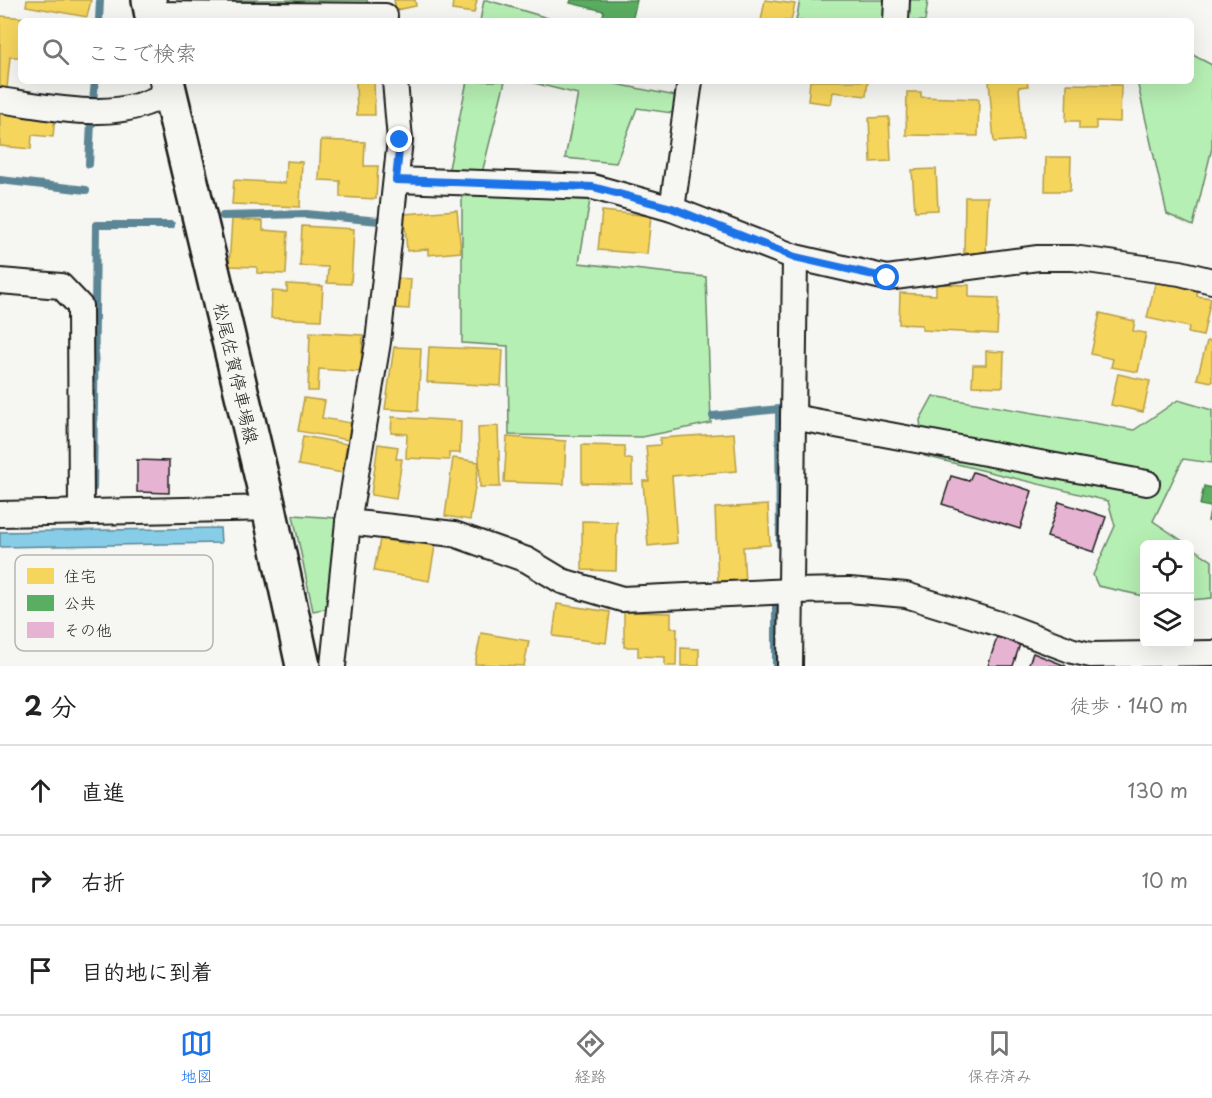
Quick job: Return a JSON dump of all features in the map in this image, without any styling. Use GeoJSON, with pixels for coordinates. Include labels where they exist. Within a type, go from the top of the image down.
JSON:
{"type":"FeatureCollection","features":[{"type":"Feature","properties":{"kind":"main road","name":"松尾佐賀停車場線"},"geometry":{"type":"LineString","coordinates":[[168,87],[269,508],[303,666]]}},
{"type":"Feature","properties":{"kind":"street"},"geometry":{"type":"LineString","coordinates":[[896,18],[897,0]]}},
{"type":"Feature","properties":{"kind":"street"},"geometry":{"type":"LineString","coordinates":[[151,12],[384,12]]}},
{"type":"Feature","properties":{"kind":"street"},"geometry":{"type":"LineString","coordinates":[[333,666],[348,522],[378,342],[396,180],[400,140],[395,84]]}},
{"type":"Feature","properties":{"kind":"street"},"geometry":{"type":"LineString","coordinates":[[672,208],[690,84]]}},
{"type":"Feature","properties":{"kind":"street"},"geometry":{"type":"LineString","coordinates":[[0,100],[100,113],[151,104],[168,87]]}},
{"type":"Feature","properties":{"kind":"street"},"geometry":{"type":"LineString","coordinates":[[396,180],[593,187],[672,208],[795,257],[887,278],[1038,258],[1073,258],[1180,273],[1212,281]]}},
{"type":"Feature","properties":{"kind":"street"},"geometry":{"type":"LineString","coordinates":[[790,666],[795,257]]}},
{"type":"Feature","properties":{"kind":"street"},"geometry":{"type":"LineString","coordinates":[[0,281],[61,286],[80,306],[81,513]]}},
{"type":"Feature","properties":{"kind":"street"},"geometry":{"type":"LineString","coordinates":[[793,417],[1147,483]]}},
{"type":"Feature","properties":{"kind":"street"},"geometry":{"type":"LineString","coordinates":[[0,514],[269,508]]}},
{"type":"Feature","properties":{"kind":"street"},"geometry":{"type":"LineString","coordinates":[[348,522],[454,534],[527,560],[562,581],[622,600],[791,591],[849,590],[906,595],[1091,655],[1212,653]]}},
{"type":"Feature","properties":{"kind":"green space"},"geometry":{"type":"Polygon","coordinates":[[[185,0],[367,0],[368,9],[185,8],[185,0]]]}},
{"type":"Feature","properties":{"kind":"green space"},"geometry":{"type":"Polygon","coordinates":[[[484,0],[487,0],[548,18],[481,18],[484,0]]]}},
{"type":"Feature","properties":{"kind":"green space"},"geometry":{"type":"Polygon","coordinates":[[[800,0],[928,0],[925,18],[797,18],[800,0]]]}},
{"type":"Feature","properties":{"kind":"green space"},"geometry":{"type":"Polygon","coordinates":[[[1194,56],[1212,65],[1212,148],[1193,226],[1167,214],[1138,84],[1194,84],[1194,56]]]}},
{"type":"Feature","properties":{"kind":"green space"},"geometry":{"type":"Polygon","coordinates":[[[466,84],[504,84],[482,173],[448,173],[466,84]]]}},
{"type":"Feature","properties":{"kind":"green space"},"geometry":{"type":"Polygon","coordinates":[[[538,84],[616,84],[681,97],[679,114],[637,108],[616,163],[565,158],[578,94],[538,84]]]}},
{"type":"Feature","properties":{"kind":"green space"},"geometry":{"type":"Polygon","coordinates":[[[462,194],[590,200],[579,263],[706,277],[711,423],[642,437],[509,435],[508,346],[462,343],[462,194]]]}},
{"type":"Feature","properties":{"kind":"green space"},"geometry":{"type":"Polygon","coordinates":[[[933,396],[1134,430],[1178,400],[1212,410],[1212,463],[1183,459],[1153,521],[1181,540],[1140,540],[1140,595],[1098,586],[1093,575],[1115,526],[1108,501],[924,456],[920,420],[933,396]]]}},
{"type":"Feature","properties":{"kind":"green space"},"geometry":{"type":"Polygon","coordinates":[[[293,515],[337,518],[330,608],[313,611],[293,515]]]}},
{"type":"Feature","properties":{"kind":"green space"},"geometry":{"type":"Polygon","coordinates":[[[1194,549],[1212,561],[1212,598],[1194,600],[1194,549]]]}},
{"type":"Feature","properties":{"kind":"water"},"geometry":{"type":"Polygon","coordinates":[[[220,528],[221,543],[0,547],[0,532],[220,528]]]}},
{"type":"Feature","properties":{"kind":"building: 住宅"},"geometry":{"type":"Polygon","coordinates":[[[27,0],[91,0],[87,17],[26,6],[27,0]]]}},
{"type":"Feature","properties":{"kind":"building: 住宅"},"geometry":{"type":"Polygon","coordinates":[[[394,0],[415,0],[416,6],[396,10],[394,0]]]}},
{"type":"Feature","properties":{"kind":"building: 住宅"},"geometry":{"type":"Polygon","coordinates":[[[449,0],[477,0],[474,13],[452,10],[453,1],[449,0]]]}},
{"type":"Feature","properties":{"kind":"building: 住宅"},"geometry":{"type":"Polygon","coordinates":[[[765,0],[795,4],[792,18],[762,18],[765,0]]]}},
{"type":"Feature","properties":{"kind":"building: 住宅"},"geometry":{"type":"Polygon","coordinates":[[[0,16],[28,18],[18,18],[18,57],[10,57],[7,88],[0,88],[0,16]]]}},
{"type":"Feature","properties":{"kind":"building: 住宅"},"geometry":{"type":"Polygon","coordinates":[[[356,84],[374,84],[375,115],[357,115],[356,84]]]}},
{"type":"Feature","properties":{"kind":"building: 住宅"},"geometry":{"type":"Polygon","coordinates":[[[810,84],[868,84],[866,96],[833,92],[831,104],[808,101],[810,84]]]}},
{"type":"Feature","properties":{"kind":"building: 住宅"},"geometry":{"type":"Polygon","coordinates":[[[989,84],[1028,84],[1028,86],[1019,87],[1023,140],[994,142],[989,84]]]}},
{"type":"Feature","properties":{"kind":"building: 住宅"},"geometry":{"type":"Polygon","coordinates":[[[1067,84],[1121,85],[1120,122],[1096,121],[1096,129],[1079,129],[1079,121],[1066,121],[1067,84]]]}},
{"type":"Feature","properties":{"kind":"building: 住宅"},"geometry":{"type":"Polygon","coordinates":[[[907,92],[921,92],[921,97],[979,99],[978,136],[906,135],[907,92]]]}},
{"type":"Feature","properties":{"kind":"building: 住宅"},"geometry":{"type":"Polygon","coordinates":[[[0,111],[55,115],[53,137],[32,135],[31,149],[0,146],[0,111]]]}},
{"type":"Feature","properties":{"kind":"building: 住宅"},"geometry":{"type":"Polygon","coordinates":[[[889,117],[891,161],[871,162],[869,118],[889,117]]]}},
{"type":"Feature","properties":{"kind":"building: 住宅"},"geometry":{"type":"Polygon","coordinates":[[[321,140],[365,142],[364,166],[378,166],[376,199],[340,197],[340,181],[319,180],[321,140]]]}},
{"type":"Feature","properties":{"kind":"building: 住宅"},"geometry":{"type":"Polygon","coordinates":[[[1046,157],[1071,157],[1070,191],[1045,191],[1046,157]]]}},
{"type":"Feature","properties":{"kind":"building: 住宅"},"geometry":{"type":"Polygon","coordinates":[[[286,161],[302,162],[300,207],[232,204],[234,180],[285,183],[286,161]]]}},
{"type":"Feature","properties":{"kind":"building: 住宅"},"geometry":{"type":"Polygon","coordinates":[[[936,169],[938,210],[915,211],[912,170],[936,169]]]}},
{"type":"Feature","properties":{"kind":"building: 住宅"},"geometry":{"type":"Polygon","coordinates":[[[965,197],[988,197],[986,253],[964,253],[965,197]]]}},
{"type":"Feature","properties":{"kind":"building: 住宅"},"geometry":{"type":"Polygon","coordinates":[[[457,210],[461,252],[428,255],[428,249],[407,251],[404,214],[457,210]]]}},
{"type":"Feature","properties":{"kind":"building: 住宅"},"geometry":{"type":"Polygon","coordinates":[[[602,211],[651,216],[647,254],[598,250],[602,211]]]}},
{"type":"Feature","properties":{"kind":"building: 住宅"},"geometry":{"type":"Polygon","coordinates":[[[232,219],[263,221],[263,230],[288,232],[286,274],[257,273],[257,267],[229,266],[232,219]]]}},
{"type":"Feature","properties":{"kind":"building: 住宅"},"geometry":{"type":"Polygon","coordinates":[[[302,226],[354,229],[351,284],[327,283],[328,267],[300,266],[302,226]]]}},
{"type":"Feature","properties":{"kind":"building: 住宅"},"geometry":{"type":"Polygon","coordinates":[[[394,278],[411,279],[409,309],[392,308],[394,278]]]}},
{"type":"Feature","properties":{"kind":"building: 住宅"},"geometry":{"type":"Polygon","coordinates":[[[1156,280],[1198,289],[1197,296],[1211,298],[1203,336],[1188,333],[1189,327],[1147,318],[1156,280]]]}},
{"type":"Feature","properties":{"kind":"building: 住宅"},"geometry":{"type":"Polygon","coordinates":[[[287,284],[323,286],[321,320],[271,318],[272,291],[287,292],[287,284]]]}},
{"type":"Feature","properties":{"kind":"building: 住宅"},"geometry":{"type":"Polygon","coordinates":[[[936,284],[969,285],[969,297],[999,298],[997,334],[922,330],[922,325],[899,324],[900,293],[936,295],[936,284]]]}},
{"type":"Feature","properties":{"kind":"building: 住宅"},"geometry":{"type":"Polygon","coordinates":[[[1100,313],[1135,321],[1133,331],[1146,333],[1138,372],[1111,367],[1113,359],[1091,354],[1100,313]]]}},
{"type":"Feature","properties":{"kind":"building: 住宅"},"geometry":{"type":"Polygon","coordinates":[[[310,332],[363,335],[361,372],[319,369],[318,391],[308,391],[310,332]]]}},
{"type":"Feature","properties":{"kind":"building: 住宅"},"geometry":{"type":"Polygon","coordinates":[[[1207,341],[1212,342],[1212,382],[1197,379],[1207,341]]]}},
{"type":"Feature","properties":{"kind":"building: 住宅"},"geometry":{"type":"Polygon","coordinates":[[[394,347],[421,348],[418,411],[385,409],[394,347]]]}},
{"type":"Feature","properties":{"kind":"building: 住宅"},"geometry":{"type":"Polygon","coordinates":[[[429,347],[503,350],[501,386],[427,382],[429,347]]]}},
{"type":"Feature","properties":{"kind":"building: 住宅"},"geometry":{"type":"Polygon","coordinates":[[[986,351],[1004,352],[1003,387],[972,386],[973,365],[986,365],[986,351]]]}},
{"type":"Feature","properties":{"kind":"building: 住宅"},"geometry":{"type":"Polygon","coordinates":[[[1118,374],[1150,381],[1143,412],[1111,405],[1118,374]]]}},
{"type":"Feature","properties":{"kind":"building: 住宅"},"geometry":{"type":"Polygon","coordinates":[[[304,398],[325,401],[322,418],[351,423],[348,440],[298,431],[304,398]]]}},
{"type":"Feature","properties":{"kind":"building: 住宅"},"geometry":{"type":"Polygon","coordinates":[[[392,417],[461,421],[460,453],[449,453],[449,460],[406,458],[407,434],[391,433],[392,417]]]}},
{"type":"Feature","properties":{"kind":"building: 住宅"},"geometry":{"type":"Polygon","coordinates":[[[498,426],[500,487],[480,487],[478,427],[498,426]]]}},
{"type":"Feature","properties":{"kind":"building: 住宅"},"geometry":{"type":"Polygon","coordinates":[[[734,433],[737,471],[672,476],[677,543],[648,546],[643,481],[649,481],[646,446],[660,445],[660,438],[734,433]]]}},
{"type":"Feature","properties":{"kind":"building: 住宅"},"geometry":{"type":"Polygon","coordinates":[[[303,436],[347,444],[342,473],[298,465],[303,436]]]}},
{"type":"Feature","properties":{"kind":"building: 住宅"},"geometry":{"type":"Polygon","coordinates":[[[507,437],[566,441],[564,484],[504,482],[507,437]]]}},
{"type":"Feature","properties":{"kind":"building: 住宅"},"geometry":{"type":"Polygon","coordinates":[[[378,444],[398,447],[396,459],[402,459],[396,499],[371,495],[378,444]]]}},
{"type":"Feature","properties":{"kind":"building: 住宅"},"geometry":{"type":"Polygon","coordinates":[[[582,445],[625,446],[625,459],[632,459],[632,484],[582,483],[582,445]]]}},
{"type":"Feature","properties":{"kind":"building: 住宅"},"geometry":{"type":"Polygon","coordinates":[[[453,458],[479,462],[470,520],[445,516],[453,458]]]}},
{"type":"Feature","properties":{"kind":"building: 住宅"},"geometry":{"type":"Polygon","coordinates":[[[768,505],[770,545],[743,547],[745,583],[718,584],[715,508],[768,505]]]}},
{"type":"Feature","properties":{"kind":"building: 住宅"},"geometry":{"type":"Polygon","coordinates":[[[582,521],[617,522],[616,571],[582,570],[582,521]]]}},
{"type":"Feature","properties":{"kind":"building: 住宅"},"geometry":{"type":"Polygon","coordinates":[[[416,537],[436,541],[429,581],[374,571],[380,539],[414,545],[416,537]]]}},
{"type":"Feature","properties":{"kind":"building: 住宅"},"geometry":{"type":"Polygon","coordinates":[[[557,604],[610,612],[606,643],[553,636],[557,604]]]}},
{"type":"Feature","properties":{"kind":"building: 住宅"},"geometry":{"type":"Polygon","coordinates":[[[624,612],[671,613],[671,628],[677,628],[676,666],[665,666],[665,657],[638,656],[638,647],[624,647],[624,612]]]}},
{"type":"Feature","properties":{"kind":"building: 住宅"},"geometry":{"type":"Polygon","coordinates":[[[481,633],[529,641],[524,666],[475,664],[481,633]]]}},
{"type":"Feature","properties":{"kind":"building: 住宅"},"geometry":{"type":"Polygon","coordinates":[[[681,648],[699,649],[699,666],[681,666],[681,648]]]}},
{"type":"Feature","properties":{"kind":"building: 公共"},"geometry":{"type":"Polygon","coordinates":[[[571,0],[637,0],[633,18],[603,18],[604,11],[570,3],[571,0]]]}},
{"type":"Feature","properties":{"kind":"building: 公共"},"geometry":{"type":"Polygon","coordinates":[[[1204,486],[1212,488],[1212,522],[1208,521],[1211,507],[1200,505],[1204,486]]]}},
{"type":"Feature","properties":{"kind":"building: その他"},"geometry":{"type":"Polygon","coordinates":[[[137,460],[169,461],[169,493],[137,492],[137,460]]]}},
{"type":"Feature","properties":{"kind":"building: その他"},"geometry":{"type":"Polygon","coordinates":[[[973,472],[1032,491],[1020,529],[942,504],[951,476],[969,481],[973,472]]]}},
{"type":"Feature","properties":{"kind":"building: その他"},"geometry":{"type":"Polygon","coordinates":[[[1059,502],[1106,517],[1094,552],[1047,537],[1059,502]]]}},
{"type":"Feature","properties":{"kind":"building: その他"},"geometry":{"type":"Polygon","coordinates":[[[997,637],[1020,644],[1013,666],[988,666],[997,637]]]}},
{"type":"Feature","properties":{"kind":"building: その他"},"geometry":{"type":"Polygon","coordinates":[[[1033,653],[1066,666],[1028,666],[1033,653]]]}},
{"type":"Feature","properties":{"kind":"waterway"},"geometry":{"type":"LineString","coordinates":[[99,18],[100,0]]}},
{"type":"Feature","properties":{"kind":"waterway"},"geometry":{"type":"LineString","coordinates":[[93,102],[95,84]]}},
{"type":"Feature","properties":{"kind":"waterway"},"geometry":{"type":"LineString","coordinates":[[89,164],[91,122]]}},
{"type":"Feature","properties":{"kind":"waterway"},"geometry":{"type":"LineString","coordinates":[[0,180],[86,190]]}},
{"type":"Feature","properties":{"kind":"waterway"},"geometry":{"type":"LineString","coordinates":[[223,216],[306,214],[379,221]]}},
{"type":"Feature","properties":{"kind":"waterway"},"geometry":{"type":"LineString","coordinates":[[93,488],[96,225],[171,225]]}},
{"type":"Feature","properties":{"kind":"waterway"},"geometry":{"type":"LineString","coordinates":[[713,416],[779,409],[780,544]]}},
{"type":"Feature","properties":{"kind":"waterway"},"geometry":{"type":"LineString","coordinates":[[776,601],[776,666]]}},
{"type":"Feature","properties":{"kind":"route"},"geometry":{"type":"LineString","coordinates":[[400,140],[396,180],[593,187],[672,208],[795,257],[887,278]]}}]}
